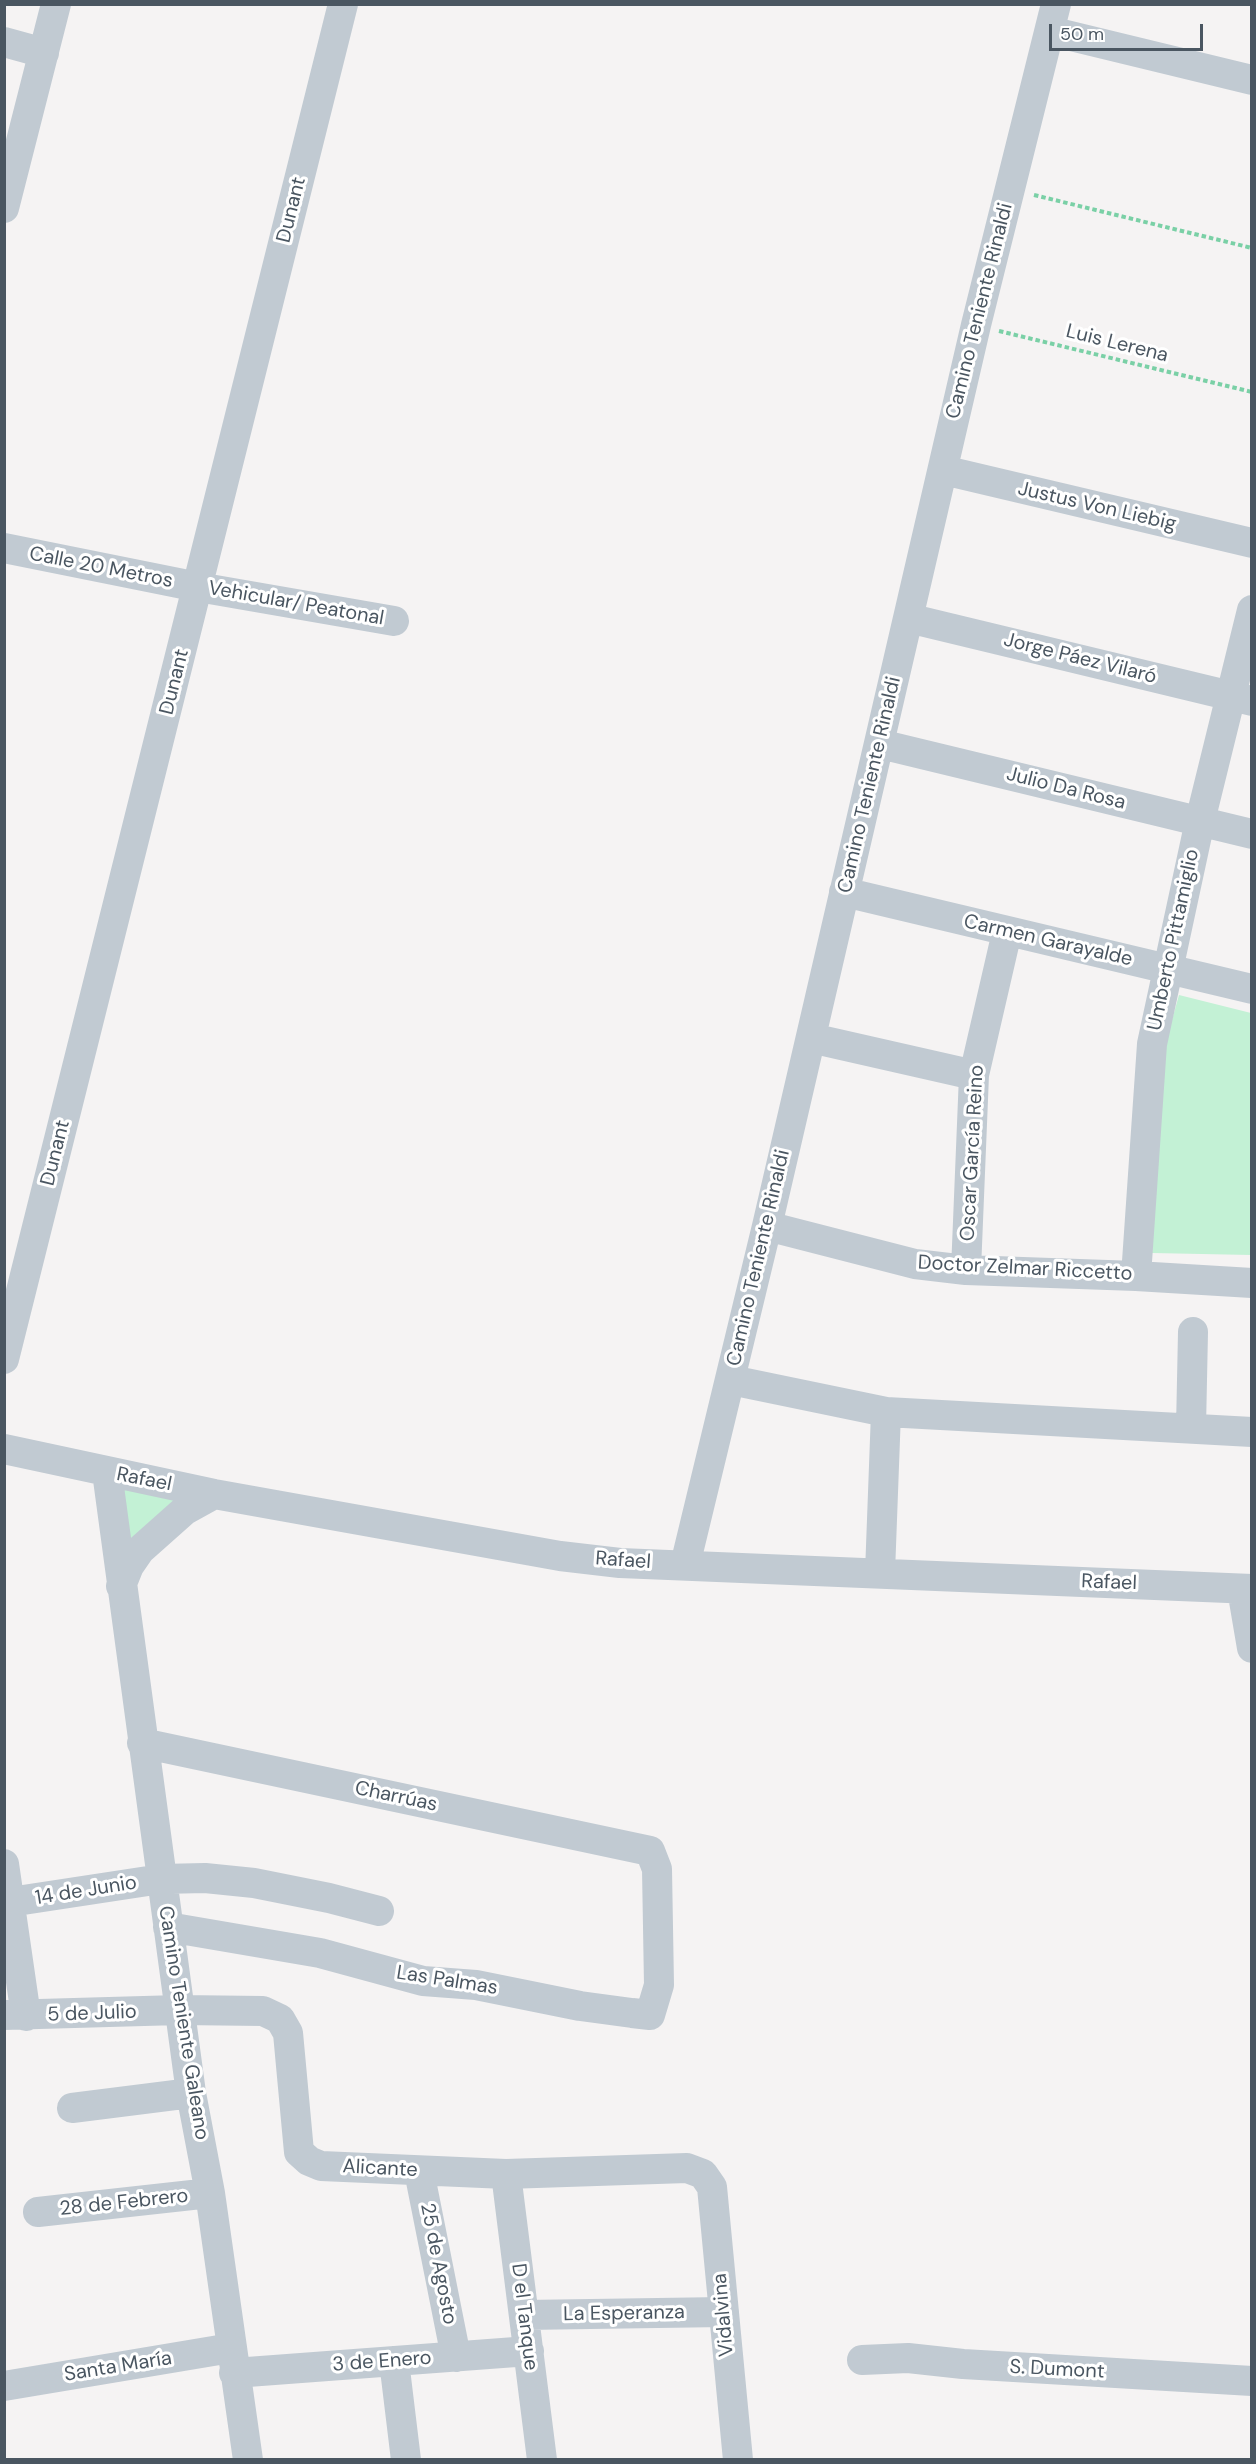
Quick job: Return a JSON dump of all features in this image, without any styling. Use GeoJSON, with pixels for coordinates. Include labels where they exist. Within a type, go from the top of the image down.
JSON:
{"type":"FeatureCollection","features":[{"type":"Feature","properties":{"kind":"street"},"geometry":{"type":"LineString","coordinates":[[4,208],[56,4]]}},
{"type":"Feature","properties":{"kind":"street","name":"Dunant"},"geometry":{"type":"LineString","coordinates":[[4,1359],[343,4]]}},
{"type":"Feature","properties":{"kind":"street"},"geometry":{"type":"LineString","coordinates":[[1053,18],[1251,80]]}},
{"type":"Feature","properties":{"kind":"street","name":"Camino Teniente Rinaldi"},"geometry":{"type":"LineString","coordinates":[[685,1565],[731,1380],[976,325],[1053,18]]}},
{"type":"Feature","properties":{"kind":"street"},"geometry":{"type":"LineString","coordinates":[[4,42],[44,53]]}},
{"type":"Feature","properties":{"kind":"street","name":"Justus Von Liebig"},"geometry":{"type":"LineString","coordinates":[[943,470],[1251,543]]}},
{"type":"Feature","properties":{"kind":"street","name":"Calle 20 Metros"},"geometry":{"type":"LineString","coordinates":[[4,548],[198,587]]}},
{"type":"Feature","properties":{"kind":"street","name":"Vehicular/ Peatonal"},"geometry":{"type":"LineString","coordinates":[[198,587],[394,621]]}},
{"type":"Feature","properties":{"kind":"street","name":"Umberto Pittamiglio"},"geometry":{"type":"LineString","coordinates":[[1136,1276],[1152,1044],[1200,821],[1241,699],[1251,610]]}},
{"type":"Feature","properties":{"kind":"street","name":"Jorge Páez Vilaró"},"geometry":{"type":"LineString","coordinates":[[909,618],[1241,699]]}},
{"type":"Feature","properties":{"kind":"street","name":"Julio Da Rosa"},"geometry":{"type":"LineString","coordinates":[[880,744],[1251,834]]}},
{"type":"Feature","properties":{"kind":"street","name":"Carmen Garayalde"},"geometry":{"type":"LineString","coordinates":[[844,892],[1251,989]]}},
{"type":"Feature","properties":{"kind":"street","name":"Oscar García Reino"},"geometry":{"type":"LineString","coordinates":[[966,1270],[974,1075],[1007,932]]}},
{"type":"Feature","properties":{"kind":"street"},"geometry":{"type":"LineString","coordinates":[[811,1038],[974,1075]]}},
{"type":"Feature","properties":{"kind":"street","name":"Doctor Zelmar Riccetto"},"geometry":{"type":"LineString","coordinates":[[767,1226],[915,1264],[966,1270],[1251,1283]]}},
{"type":"Feature","properties":{"kind":"street"},"geometry":{"type":"LineString","coordinates":[[1191,1428],[1193,1332]]}},
{"type":"Feature","properties":{"kind":"street"},"geometry":{"type":"LineString","coordinates":[[731,1380],[886,1412],[1251,1432]]}},
{"type":"Feature","properties":{"kind":"street"},"geometry":{"type":"LineString","coordinates":[[880,1574],[886,1412]]}},
{"type":"Feature","properties":{"kind":"street","name":"Rafael"},"geometry":{"type":"LineString","coordinates":[[4,1449],[214,1494],[560,1556],[620,1563],[1247,1589]]}},
{"type":"Feature","properties":{"kind":"street","name":"Camino Teniente Galeano"},"geometry":{"type":"LineString","coordinates":[[106,1472],[179,2010],[191,2093],[210,2193],[248,2460]]}},
{"type":"Feature","properties":{"kind":"street"},"geometry":{"type":"LineString","coordinates":[[121,1586],[129,1566],[148,1543],[185,1510],[214,1494]]}},
{"type":"Feature","properties":{"kind":"street"},"geometry":{"type":"LineString","coordinates":[[1247,1589],[1251,1648]]}},
{"type":"Feature","properties":{"kind":"street","name":"Charrúas"},"geometry":{"type":"LineString","coordinates":[[142,1743],[650,1851],[657,1869],[659,1927],[659,1985],[652,2008]]}},
{"type":"Feature","properties":{"kind":"street"},"geometry":{"type":"LineString","coordinates":[[4,1864],[10,1902],[15,2016]]}},
{"type":"Feature","properties":{"kind":"street","name":"14 de Junio"},"geometry":{"type":"LineString","coordinates":[[10,1902],[161,1879],[205,1878],[255,1883],[379,1911]]}},
{"type":"Feature","properties":{"kind":"street","name":"Las Palmas"},"geometry":{"type":"LineString","coordinates":[[168,1927],[320,1953],[423,1981],[476,1984],[580,2006],[632,2013],[650,2015],[652,2008]]}},
{"type":"Feature","properties":{"kind":"street","name":"5 de Julio"},"geometry":{"type":"LineString","coordinates":[[15,2016],[179,2010]]}},
{"type":"Feature","properties":{"kind":"street","name":"Alicante"},"geometry":{"type":"LineString","coordinates":[[179,2010],[263,2011],[280,2019],[288,2033],[299,2152],[309,2161],[321,2166],[506,2174],[687,2168],[703,2174]]}},
{"type":"Feature","properties":{"kind":"street"},"geometry":{"type":"LineString","coordinates":[[72,2108],[191,2093]]}},
{"type":"Feature","properties":{"kind":"street","name":"25 de Agosto"},"geometry":{"type":"LineString","coordinates":[[419,2171],[456,2357]]}},
{"type":"Feature","properties":{"kind":"street","name":"D el Tanque"},"geometry":{"type":"LineString","coordinates":[[506,2174],[542,2460]]}},
{"type":"Feature","properties":{"kind":"street","name":"Vidalvina"},"geometry":{"type":"LineString","coordinates":[[703,2174],[712,2187],[738,2460]]}},
{"type":"Feature","properties":{"kind":"street","name":"28 de Febrero"},"geometry":{"type":"LineString","coordinates":[[38,2212],[210,2193]]}},
{"type":"Feature","properties":{"kind":"street","name":"La Esperanza"},"geometry":{"type":"LineString","coordinates":[[524,2315],[724,2312]]}},
{"type":"Feature","properties":{"kind":"street","name":"3 de Enero"},"geometry":{"type":"LineString","coordinates":[[232,2360],[394,2361],[529,2351]]}},
{"type":"Feature","properties":{"kind":"street","name":"S. Dumont"},"geometry":{"type":"LineString","coordinates":[[862,2360],[908,2358],[963,2364],[1251,2381]]}},
{"type":"Feature","properties":{"kind":"street","name":"Santa María"},"geometry":{"type":"LineString","coordinates":[[4,2386],[232,2360]]}},
{"type":"Feature","properties":{"kind":"street"},"geometry":{"type":"LineString","coordinates":[[394,2361],[406,2460]]}},
{"type":"Feature","properties":{"kind":"path"},"geometry":{"type":"LineString","coordinates":[[1010,189],[1251,248]]}},
{"type":"Feature","properties":{"kind":"path","name":"Luis Lerena"},"geometry":{"type":"LineString","coordinates":[[976,325],[1251,392]]}},
{"type":"Feature","properties":{"kind":"green space"},"geometry":{"type":"Polygon","coordinates":[[[1179,995],[1251,1013],[1251,1255],[1152,1253],[1164,1048],[1179,995]]]}},
{"type":"Feature","properties":{"kind":"green space"},"geometry":{"type":"Polygon","coordinates":[[[119,1486],[178,1501],[131,1546],[119,1486]]]}}]}
